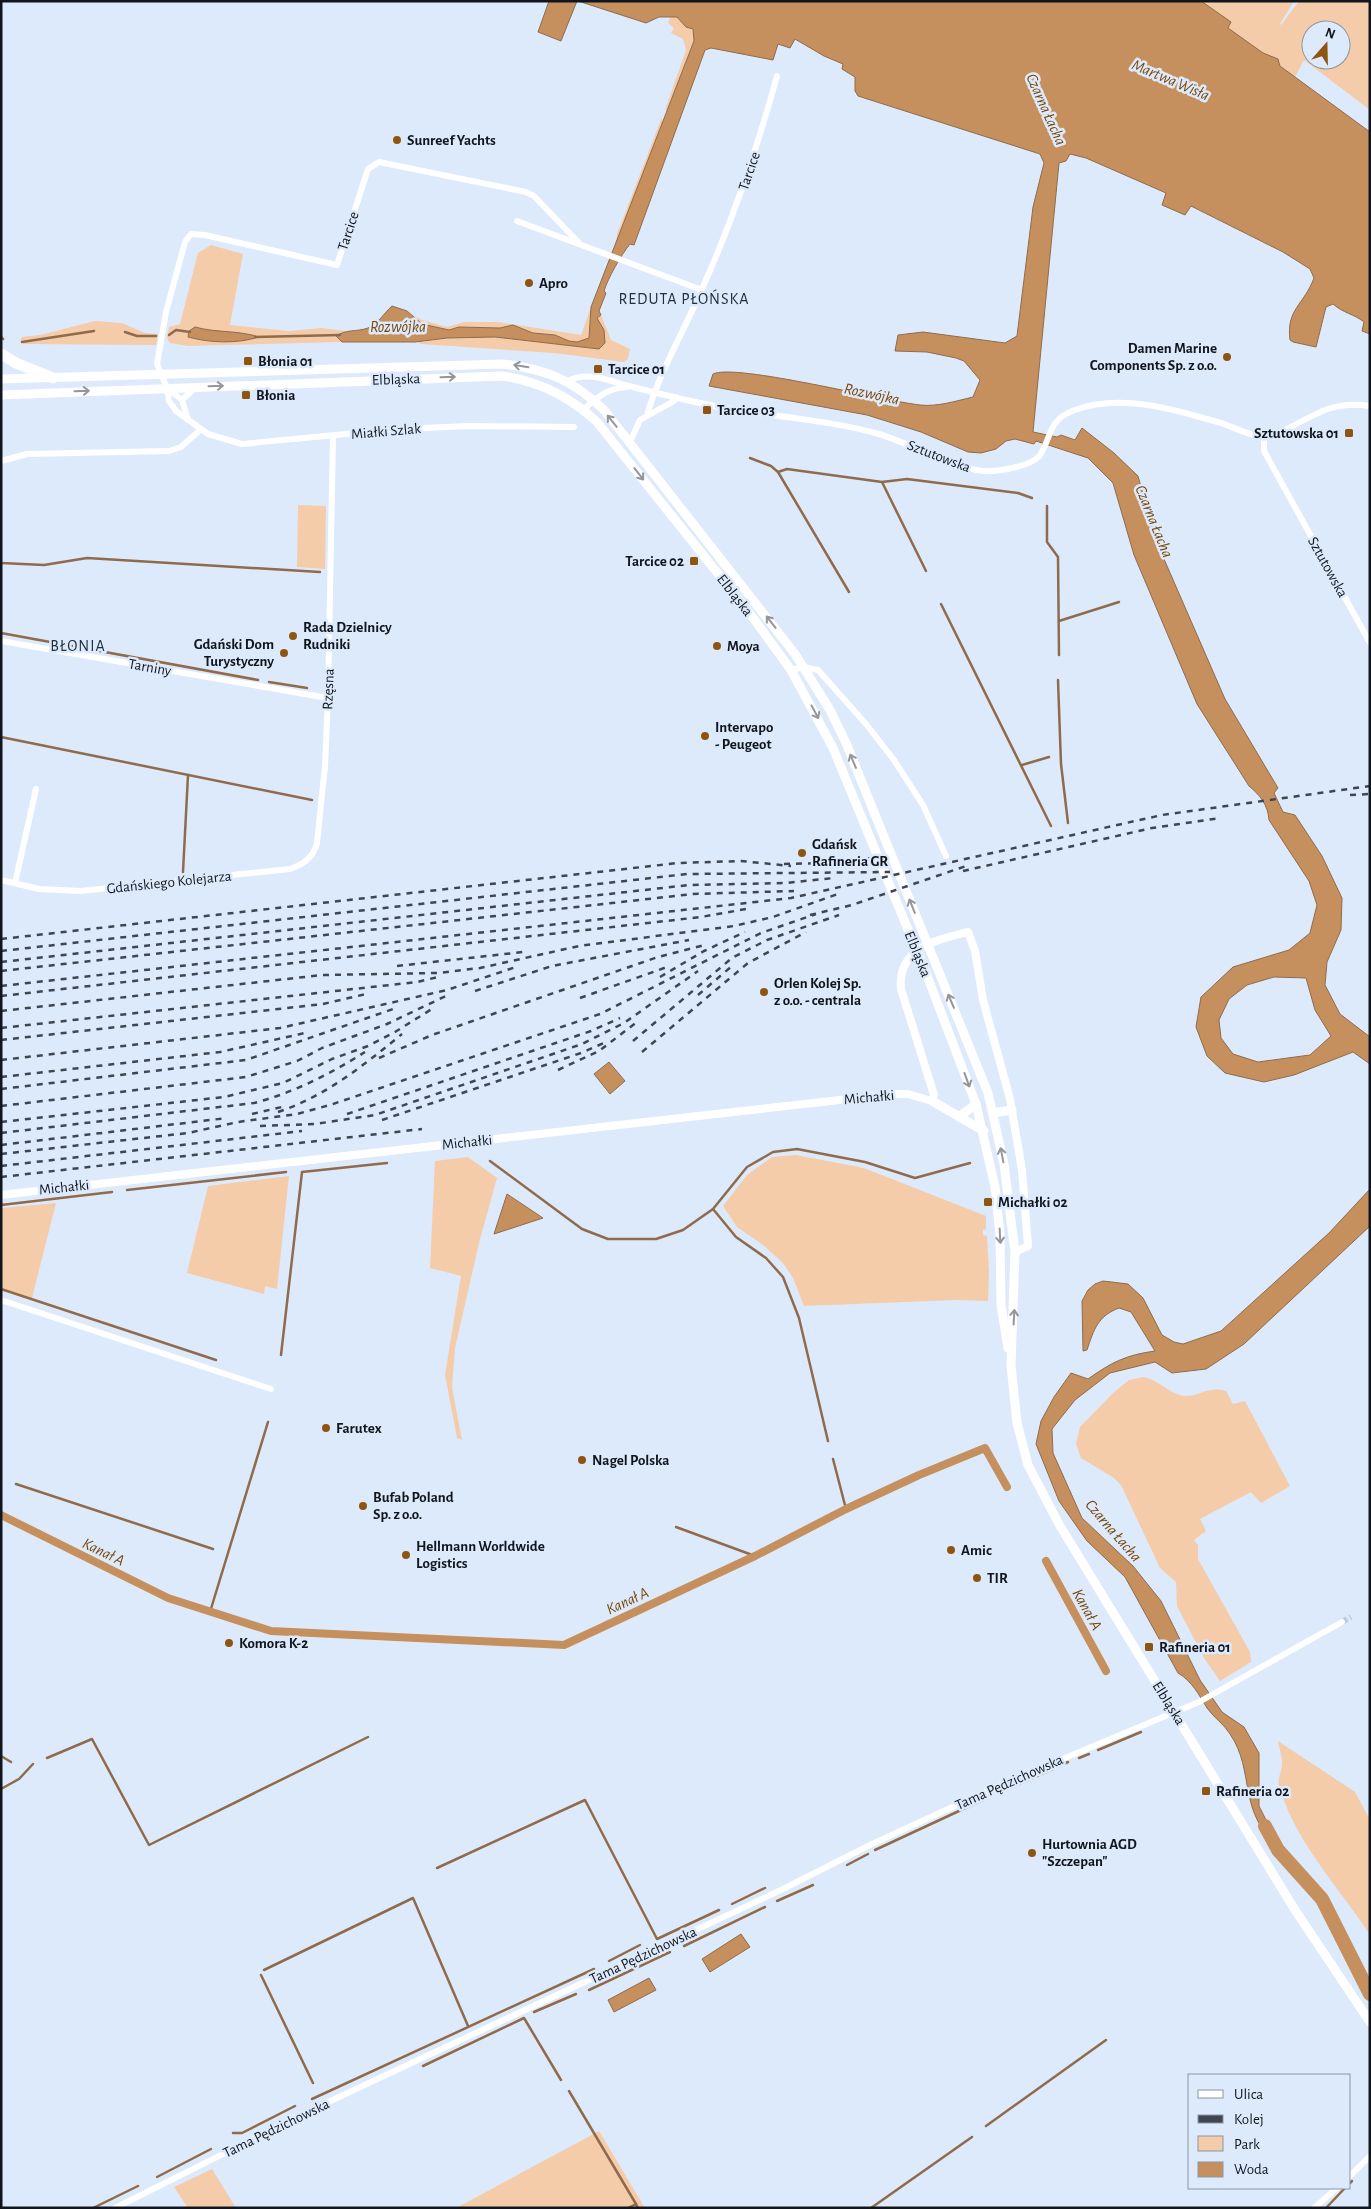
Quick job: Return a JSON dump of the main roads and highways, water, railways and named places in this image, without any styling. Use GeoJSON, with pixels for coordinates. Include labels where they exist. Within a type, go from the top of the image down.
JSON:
{"type":"FeatureCollection","features":[{"type":"Feature","properties":{"kind":"highway"},"geometry":{"type":"LineString","coordinates":[[1,354],[16,363],[52,378]]}},
{"type":"Feature","properties":{"kind":"main road","name":"Elbląska"},"geometry":{"type":"LineString","coordinates":[[1,379],[503,364],[534,368],[567,381],[594,400],[630,442],[804,667],[830,710],[872,806],[968,1039],[988,1093],[1004,1164],[1014,1252],[1011,1365]]}},
{"type":"Feature","properties":{"kind":"main road","name":"Elbląska"},"geometry":{"type":"LineString","coordinates":[[1,395],[197,386],[502,376],[545,386],[584,409],[614,442],[791,670],[829,740],[926,973],[976,1104],[984,1131],[997,1202],[1002,1305],[1017,1423],[1026,1458],[1038,1486],[1051,1511],[1295,1910],[1370,2022]]}},
{"type":"Feature","properties":{"kind":"main road"},"geometry":{"type":"LineString","coordinates":[[932,1101],[984,1131]]}},
{"type":"Feature","properties":{"kind":"main road"},"geometry":{"type":"LineString","coordinates":[[959,1117],[976,1104]]}},
{"type":"Feature","properties":{"kind":"main road"},"geometry":{"type":"LineString","coordinates":[[992,1114],[1012,1110]]}},
{"type":"Feature","properties":{"kind":"water"},"geometry":{"type":"Polygon","coordinates":[[[549,1],[577,1],[561,41],[538,32],[549,1]]]}},
{"type":"Feature","properties":{"kind":"water","name":"Martwa Wisła"},"geometry":{"type":"Polygon","coordinates":[[[578,1],[1201,1],[1231,22],[1228,28],[1263,53],[1278,59],[1280,66],[1370,132],[1370,334],[1362,331],[1364,322],[1333,304],[1326,307],[1316,347],[1293,342],[1290,340],[1289,330],[1293,314],[1314,278],[1310,269],[1283,252],[1191,206],[1185,215],[1162,205],[1166,193],[1086,158],[1070,154],[1066,161],[1059,163],[1033,432],[1057,437],[1061,435],[1075,440],[1082,428],[1114,453],[1138,476],[1157,543],[1225,699],[1278,788],[1274,793],[1283,812],[1295,815],[1322,856],[1342,898],[1341,930],[1327,962],[1325,985],[1340,1014],[1370,1037],[1370,1064],[1353,1052],[1294,1075],[1264,1082],[1225,1073],[1207,1056],[1196,1027],[1201,997],[1233,967],[1289,950],[1310,933],[1317,905],[1309,881],[1269,820],[1263,801],[1249,786],[1197,704],[1134,555],[1113,483],[1088,458],[1036,441],[1034,444],[1015,439],[1006,441],[996,449],[981,453],[968,452],[921,432],[867,415],[709,386],[713,374],[727,372],[779,378],[920,405],[940,404],[973,397],[980,380],[964,361],[927,352],[895,351],[898,335],[923,332],[1005,343],[1017,336],[1033,207],[1044,163],[1040,154],[858,96],[855,91],[855,77],[842,69],[843,64],[824,56],[795,39],[790,48],[778,44],[773,60],[711,48],[705,50],[634,245],[630,244],[626,249],[604,291],[606,293],[599,311],[601,315],[597,318],[604,330],[605,343],[599,349],[495,337],[447,338],[415,342],[342,342],[336,336],[344,332],[372,326],[392,306],[407,311],[422,324],[449,330],[459,327],[500,328],[513,325],[533,333],[555,335],[569,341],[577,342],[589,338],[591,307],[694,41],[693,29],[686,27],[677,17],[659,17],[646,23],[578,1]],[[1274,977],[1247,985],[1229,999],[1219,1020],[1221,1038],[1233,1054],[1258,1062],[1310,1055],[1331,1036],[1315,1010],[1306,978],[1274,977]]]}},
{"type":"Feature","properties":{"kind":"water"},"geometry":{"type":"Polygon","coordinates":[[[195,327],[259,337],[242,341],[205,341],[188,337],[189,331],[195,327]]]}},
{"type":"Feature","properties":{"kind":"water"},"geometry":{"type":"Polygon","coordinates":[[[609,1062],[625,1081],[610,1094],[594,1074],[609,1062]]]}},
{"type":"Feature","properties":{"kind":"water"},"geometry":{"type":"Polygon","coordinates":[[[1370,1189],[1370,1226],[1244,1344],[1206,1369],[1172,1373],[1155,1362],[1110,1373],[1075,1400],[1052,1429],[1053,1453],[1082,1518],[1133,1566],[1161,1601],[1200,1680],[1222,1712],[1244,1727],[1259,1753],[1259,1806],[1280,1848],[1266,1834],[1257,1820],[1248,1791],[1243,1763],[1238,1748],[1230,1734],[1210,1712],[1191,1684],[1178,1673],[1125,1577],[1087,1541],[1059,1501],[1036,1444],[1041,1421],[1054,1397],[1071,1373],[1088,1379],[1120,1360],[1155,1351],[1131,1312],[1119,1308],[1101,1319],[1087,1350],[1083,1351],[1082,1301],[1088,1290],[1095,1284],[1103,1281],[1128,1284],[1143,1298],[1162,1335],[1174,1342],[1183,1344],[1221,1331],[1329,1233],[1370,1189]]]}},
{"type":"Feature","properties":{"kind":"water"},"geometry":{"type":"Polygon","coordinates":[[[507,1194],[543,1218],[494,1234],[507,1194]]]}},
{"type":"Feature","properties":{"kind":"water"},"geometry":{"type":"Polygon","coordinates":[[[741,1934],[750,1947],[710,1972],[702,1959],[741,1934]]]}},
{"type":"Feature","properties":{"kind":"water"},"geometry":{"type":"Polygon","coordinates":[[[649,1978],[656,1990],[614,2012],[608,2000],[649,1978]]]}},
{"type":"Feature","properties":{"kind":"waterway","name":"Rozwójka"},"geometry":{"type":"LineString","coordinates":[[169,335],[176,330],[190,332]]}},
{"type":"Feature","properties":{"kind":"waterway","name":"Rozwójka"},"geometry":{"type":"LineString","coordinates":[[22,342],[94,331]]}},
{"type":"Feature","properties":{"kind":"waterway","name":"Rozwójka"},"geometry":{"type":"LineString","coordinates":[[125,332],[137,336],[156,336]]}},
{"type":"Feature","properties":{"kind":"waterway","name":"Rozwójka"},"geometry":{"type":"LineString","coordinates":[[255,337],[340,335]]}},
{"type":"Feature","properties":{"kind":"waterway"},"geometry":{"type":"LineString","coordinates":[[750,458],[771,466],[778,472],[787,469],[882,482],[907,479],[1018,493],[1032,498]]}},
{"type":"Feature","properties":{"kind":"waterway"},"geometry":{"type":"LineString","coordinates":[[778,472],[849,592]]}},
{"type":"Feature","properties":{"kind":"waterway"},"geometry":{"type":"LineString","coordinates":[[882,482],[926,571]]}},
{"type":"Feature","properties":{"kind":"waterway"},"geometry":{"type":"LineString","coordinates":[[1047,506],[1047,542],[1058,557],[1059,655]]}},
{"type":"Feature","properties":{"kind":"waterway"},"geometry":{"type":"LineString","coordinates":[[1,563],[44,565],[87,558],[320,572]]}},
{"type":"Feature","properties":{"kind":"waterway"},"geometry":{"type":"LineString","coordinates":[[1059,621],[1119,602]]}},
{"type":"Feature","properties":{"kind":"waterway"},"geometry":{"type":"LineString","coordinates":[[941,604],[1051,826]]}},
{"type":"Feature","properties":{"kind":"waterway"},"geometry":{"type":"LineString","coordinates":[[1,633],[258,680]]}},
{"type":"Feature","properties":{"kind":"waterway"},"geometry":{"type":"LineString","coordinates":[[1058,680],[1061,764],[1068,823]]}},
{"type":"Feature","properties":{"kind":"waterway"},"geometry":{"type":"LineString","coordinates":[[269,682],[307,688]]}},
{"type":"Feature","properties":{"kind":"waterway"},"geometry":{"type":"LineString","coordinates":[[1,737],[312,800]]}},
{"type":"Feature","properties":{"kind":"waterway"},"geometry":{"type":"LineString","coordinates":[[1022,765],[1049,757]]}},
{"type":"Feature","properties":{"kind":"waterway"},"geometry":{"type":"LineString","coordinates":[[183,872],[188,775]]}},
{"type":"Feature","properties":{"kind":"waterway"},"geometry":{"type":"LineString","coordinates":[[828,1441],[799,1318],[783,1277],[766,1258],[736,1237],[713,1209],[747,1167],[773,1152],[797,1149],[865,1162],[915,1178],[970,1163]]}},
{"type":"Feature","properties":{"kind":"waterway"},"geometry":{"type":"LineString","coordinates":[[490,1161],[582,1229],[608,1239],[656,1239],[683,1230],[713,1209]]}},
{"type":"Feature","properties":{"kind":"waterway"},"geometry":{"type":"LineString","coordinates":[[281,1355],[302,1172],[387,1163]]}},
{"type":"Feature","properties":{"kind":"waterway"},"geometry":{"type":"LineString","coordinates":[[127,1190],[286,1172]]}},
{"type":"Feature","properties":{"kind":"waterway"},"geometry":{"type":"LineString","coordinates":[[1,1205],[112,1192]]}},
{"type":"Feature","properties":{"kind":"waterway"},"geometry":{"type":"LineString","coordinates":[[1,1289],[216,1360]]}},
{"type":"Feature","properties":{"kind":"waterway"},"geometry":{"type":"LineString","coordinates":[[210,1612],[268,1422]]}},
{"type":"Feature","properties":{"kind":"waterway","name":"Kanał A"},"geometry":{"type":"LineString","coordinates":[[1,1515],[168,1598],[271,1631],[564,1645],[755,1556],[846,1509],[919,1475],[985,1448],[1007,1487]]}},
{"type":"Feature","properties":{"kind":"waterway"},"geometry":{"type":"LineString","coordinates":[[833,1459],[846,1509]]}},
{"type":"Feature","properties":{"kind":"waterway"},"geometry":{"type":"LineString","coordinates":[[16,1484],[213,1549]]}},
{"type":"Feature","properties":{"kind":"waterway"},"geometry":{"type":"LineString","coordinates":[[676,1527],[755,1556]]}},
{"type":"Feature","properties":{"kind":"waterway","name":"Kanał A"},"geometry":{"type":"LineString","coordinates":[[1046,1561],[1106,1671]]}},
{"type":"Feature","properties":{"kind":"waterway"},"geometry":{"type":"LineString","coordinates":[[1098,1750],[1141,1732]]}},
{"type":"Feature","properties":{"kind":"waterway"},"geometry":{"type":"LineString","coordinates":[[47,1758],[92,1739],[149,1845],[368,1737]]}},
{"type":"Feature","properties":{"kind":"waterway"},"geometry":{"type":"LineString","coordinates":[[1079,1758],[1089,1754]]}},
{"type":"Feature","properties":{"kind":"waterway"},"geometry":{"type":"LineString","coordinates":[[1,1756],[11,1762]]}},
{"type":"Feature","properties":{"kind":"waterway"},"geometry":{"type":"LineString","coordinates":[[1059,1766],[1068,1762]]}},
{"type":"Feature","properties":{"kind":"waterway"},"geometry":{"type":"LineString","coordinates":[[1,1789],[19,1779],[33,1764]]}},
{"type":"Feature","properties":{"kind":"waterway"},"geometry":{"type":"LineString","coordinates":[[1001,1792],[1053,1769]]}},
{"type":"Feature","properties":{"kind":"waterway"},"geometry":{"type":"LineString","coordinates":[[875,1850],[987,1798]]}},
{"type":"Feature","properties":{"kind":"waterway"},"geometry":{"type":"LineString","coordinates":[[437,1868],[585,1800],[657,1939],[719,1910]]}},
{"type":"Feature","properties":{"kind":"waterway","name":"Czarna Łacha"},"geometry":{"type":"LineString","coordinates":[[1265,1826],[1278,1850],[1322,1899],[1370,1994]]}},
{"type":"Feature","properties":{"kind":"waterway"},"geometry":{"type":"LineString","coordinates":[[847,1865],[868,1854]]}},
{"type":"Feature","properties":{"kind":"waterway"},"geometry":{"type":"LineString","coordinates":[[777,1901],[813,1885]]}},
{"type":"Feature","properties":{"kind":"waterway"},"geometry":{"type":"LineString","coordinates":[[732,1904],[765,1888]]}},
{"type":"Feature","properties":{"kind":"waterway"},"geometry":{"type":"LineString","coordinates":[[264,1970],[413,1898],[468,2026]]}},
{"type":"Feature","properties":{"kind":"waterway"},"geometry":{"type":"LineString","coordinates":[[684,1946],[765,1907]]}},
{"type":"Feature","properties":{"kind":"waterway"},"geometry":{"type":"LineString","coordinates":[[609,1961],[640,1945]]}},
{"type":"Feature","properties":{"kind":"waterway"},"geometry":{"type":"LineString","coordinates":[[589,1990],[670,1952]]}},
{"type":"Feature","properties":{"kind":"waterway"},"geometry":{"type":"LineString","coordinates":[[312,2099],[594,1969]]}},
{"type":"Feature","properties":{"kind":"waterway"},"geometry":{"type":"LineString","coordinates":[[261,1975],[313,2083]]}},
{"type":"Feature","properties":{"kind":"waterway"},"geometry":{"type":"LineString","coordinates":[[534,2012],[576,1994]]}},
{"type":"Feature","properties":{"kind":"waterway"},"geometry":{"type":"LineString","coordinates":[[423,2066],[524,2018],[561,2080]]}},
{"type":"Feature","properties":{"kind":"waterway"},"geometry":{"type":"LineString","coordinates":[[986,2126],[1106,2040]]}},
{"type":"Feature","properties":{"kind":"waterway"},"geometry":{"type":"LineString","coordinates":[[569,2091],[636,2204]]}},
{"type":"Feature","properties":{"kind":"waterway"},"geometry":{"type":"LineString","coordinates":[[233,2133],[242,2133],[295,2106]]}},
{"type":"Feature","properties":{"kind":"waterway"},"geometry":{"type":"LineString","coordinates":[[871,2208],[972,2137]]}},
{"type":"Feature","properties":{"kind":"waterway"},"geometry":{"type":"LineString","coordinates":[[157,2177],[211,2149]]}},
{"type":"Feature","properties":{"kind":"waterway"},"geometry":{"type":"LineString","coordinates":[[93,2208],[138,2186]]}},
{"type":"Feature","properties":{"kind":"waterway"},"geometry":{"type":"LineString","coordinates":[[1326,2208],[1344,2189]]}},
{"type":"Feature","properties":{"kind":"waterway"},"geometry":{"type":"LineString","coordinates":[[628,2208],[636,2204],[638,2208]]}},
{"type":"Feature","properties":{"kind":"tunnel"},"geometry":{"type":"LineString","coordinates":[[1342,1622],[1351,1617]]}},
{"type":"Feature","properties":{"kind":"railway"},"geometry":{"type":"LineString","coordinates":[[1,986],[791,898],[1162,815],[1370,786]]}},
{"type":"Feature","properties":{"kind":"railway"},"geometry":{"type":"LineString","coordinates":[[1350,795],[1370,794]]}},
{"type":"Feature","properties":{"kind":"railway"},"geometry":{"type":"LineString","coordinates":[[963,871],[1152,828],[1220,818]]}},
{"type":"Feature","properties":{"kind":"railway"},"geometry":{"type":"LineString","coordinates":[[784,864],[830,863],[872,858]]}},
{"type":"Feature","properties":{"kind":"railway"},"geometry":{"type":"LineString","coordinates":[[1,939],[678,863],[741,861],[791,866]]}},
{"type":"Feature","properties":{"kind":"railway"},"geometry":{"type":"LineString","coordinates":[[810,915],[852,905],[969,865]]}},
{"type":"Feature","properties":{"kind":"railway"},"geometry":{"type":"LineString","coordinates":[[1,951],[687,874],[890,872]]}},
{"type":"Feature","properties":{"kind":"railway"},"geometry":{"type":"LineString","coordinates":[[1,962],[689,885],[786,883],[834,878]]}},
{"type":"Feature","properties":{"kind":"railway"},"geometry":{"type":"LineString","coordinates":[[1,971],[693,894],[794,891]]}},
{"type":"Feature","properties":{"kind":"railway"},"geometry":{"type":"LineString","coordinates":[[1,1011],[322,975],[438,973],[480,968],[579,946],[734,926],[773,917],[838,894]]}},
{"type":"Feature","properties":{"kind":"railway"},"geometry":{"type":"LineString","coordinates":[[1,996],[701,917],[746,909]]}},
{"type":"Feature","properties":{"kind":"railway"},"geometry":{"type":"LineString","coordinates":[[1,1154],[188,1133],[238,1122],[297,1114],[330,1105],[600,1014],[761,933],[816,914]]}},
{"type":"Feature","properties":{"kind":"railway"},"geometry":{"type":"LineString","coordinates":[[633,1041],[732,958],[767,940],[839,915]]}},
{"type":"Feature","properties":{"kind":"railway"},"geometry":{"type":"LineString","coordinates":[[660,977],[704,951],[745,932]]}},
{"type":"Feature","properties":{"kind":"railway"},"geometry":{"type":"LineString","coordinates":[[642,1052],[748,963],[806,932]]}},
{"type":"Feature","properties":{"kind":"railway"},"geometry":{"type":"LineString","coordinates":[[475,991],[552,966],[689,940]]}},
{"type":"Feature","properties":{"kind":"railway"},"geometry":{"type":"LineString","coordinates":[[379,1058],[432,1035],[658,957],[705,945]]}},
{"type":"Feature","properties":{"kind":"railway"},"geometry":{"type":"LineString","coordinates":[[397,966],[523,952]]}},
{"type":"Feature","properties":{"kind":"railway"},"geometry":{"type":"LineString","coordinates":[[1,1060],[280,1028],[447,990],[519,966]]}},
{"type":"Feature","properties":{"kind":"railway"},"geometry":{"type":"LineString","coordinates":[[698,995],[732,966]]}},
{"type":"Feature","properties":{"kind":"railway"},"geometry":{"type":"LineString","coordinates":[[580,998],[667,967]]}},
{"type":"Feature","properties":{"kind":"railway"},"geometry":{"type":"LineString","coordinates":[[260,1126],[315,1124],[375,1115],[582,1044],[624,1023],[698,971]]}},
{"type":"Feature","properties":{"kind":"railway"},"geometry":{"type":"LineString","coordinates":[[1,1028],[417,982],[438,977]]}},
{"type":"Feature","properties":{"kind":"railway"},"geometry":{"type":"LineString","coordinates":[[1,1040],[323,1004],[366,994]]}},
{"type":"Feature","properties":{"kind":"railway"},"geometry":{"type":"LineString","coordinates":[[1,1106],[246,1077],[297,1061],[322,1048],[387,1024],[448,995]]}},
{"type":"Feature","properties":{"kind":"railway"},"geometry":{"type":"LineString","coordinates":[[1,1122],[224,1097],[283,1083],[332,1059],[368,1046],[435,1007]]}},
{"type":"Feature","properties":{"kind":"railway"},"geometry":{"type":"LineString","coordinates":[[1,1089],[246,1060],[396,1008]]}},
{"type":"Feature","properties":{"kind":"railway"},"geometry":{"type":"LineString","coordinates":[[347,1114],[591,1031],[620,1018]]}},
{"type":"Feature","properties":{"kind":"railway"},"geometry":{"type":"LineString","coordinates":[[558,1070],[599,1051],[637,1022]]}},
{"type":"Feature","properties":{"kind":"railway"},"geometry":{"type":"LineString","coordinates":[[1,1077],[220,1052],[305,1033]]}},
{"type":"Feature","properties":{"kind":"railway"},"geometry":{"type":"LineString","coordinates":[[278,1112],[296,1105],[344,1079],[402,1034]]}},
{"type":"Feature","properties":{"kind":"railway"},"geometry":{"type":"LineString","coordinates":[[382,1120],[581,1053],[606,1042]]}},
{"type":"Feature","properties":{"kind":"railway"},"geometry":{"type":"LineString","coordinates":[[1,1133],[254,1103],[283,1094],[311,1082],[365,1052]]}},
{"type":"Feature","properties":{"kind":"railway"},"geometry":{"type":"LineString","coordinates":[[252,1114],[286,1106]]}},
{"type":"Feature","properties":{"kind":"railway"},"geometry":{"type":"LineString","coordinates":[[1,1145],[227,1118]]}},
{"type":"Feature","properties":{"kind":"railway"},"geometry":{"type":"LineString","coordinates":[[1,1177],[422,1129]]}},
{"type":"Feature","properties":{"kind":"railway"},"geometry":{"type":"LineString","coordinates":[[1,1166],[302,1131]]}},
{"type":"Feature","properties":{"kind":"place","name":"Sunreef Yachts"},"geometry":{"type":"Point","coordinates":[397,140]}},
{"type":"Feature","properties":{"kind":"place","name":"Apro"},"geometry":{"type":"Point","coordinates":[529,283]}},
{"type":"Feature","properties":{"kind":"place","name":"Damen Marine Components Sp. z o.o."},"geometry":{"type":"Point","coordinates":[1227,357]}},
{"type":"Feature","properties":{"kind":"place","name":"Błonia 01"},"geometry":{"type":"Point","coordinates":[248,361]}},
{"type":"Feature","properties":{"kind":"place","name":"Tarcice 01"},"geometry":{"type":"Point","coordinates":[598,369]}},
{"type":"Feature","properties":{"kind":"place","name":"Błonia"},"geometry":{"type":"Point","coordinates":[246,395]}},
{"type":"Feature","properties":{"kind":"place","name":"Tarcice 03"},"geometry":{"type":"Point","coordinates":[707,410]}},
{"type":"Feature","properties":{"kind":"place","name":"Sztutowska 01"},"geometry":{"type":"Point","coordinates":[1349,433]}},
{"type":"Feature","properties":{"kind":"place","name":"Tarcice 02"},"geometry":{"type":"Point","coordinates":[694,561]}},
{"type":"Feature","properties":{"kind":"place","name":"Rada Dzielnicy Rudniki"},"geometry":{"type":"Point","coordinates":[293,636]}},
{"type":"Feature","properties":{"kind":"place","name":"Moya"},"geometry":{"type":"Point","coordinates":[717,646]}},
{"type":"Feature","properties":{"kind":"place","name":"Gdański Dom Turystyczny"},"geometry":{"type":"Point","coordinates":[284,653]}},
{"type":"Feature","properties":{"kind":"place","name":"Intervapo - Peugeot"},"geometry":{"type":"Point","coordinates":[705,736]}},
{"type":"Feature","properties":{"kind":"place","name":"Gdańsk Rafineria GR"},"geometry":{"type":"Point","coordinates":[802,853]}},
{"type":"Feature","properties":{"kind":"place","name":"Orlen Kolej Sp. z o.o. - centrala"},"geometry":{"type":"Point","coordinates":[764,992]}},
{"type":"Feature","properties":{"kind":"place","name":"Michałki 02"},"geometry":{"type":"Point","coordinates":[988,1202]}},
{"type":"Feature","properties":{"kind":"place","name":"Farutex"},"geometry":{"type":"Point","coordinates":[326,1428]}},
{"type":"Feature","properties":{"kind":"place","name":"Nagel Polska"},"geometry":{"type":"Point","coordinates":[582,1460]}},
{"type":"Feature","properties":{"kind":"place","name":"Bufab Poland Sp. z o.o."},"geometry":{"type":"Point","coordinates":[363,1506]}},
{"type":"Feature","properties":{"kind":"place","name":"Amic"},"geometry":{"type":"Point","coordinates":[951,1550]}},
{"type":"Feature","properties":{"kind":"place","name":"Hellmann Worldwide Logistics"},"geometry":{"type":"Point","coordinates":[406,1555]}},
{"type":"Feature","properties":{"kind":"place","name":"TIR"},"geometry":{"type":"Point","coordinates":[977,1578]}},
{"type":"Feature","properties":{"kind":"place","name":"Komora K-2"},"geometry":{"type":"Point","coordinates":[229,1643]}},
{"type":"Feature","properties":{"kind":"place","name":"Rafineria 01"},"geometry":{"type":"Point","coordinates":[1149,1647]}},
{"type":"Feature","properties":{"kind":"place","name":"Rafineria 02"},"geometry":{"type":"Point","coordinates":[1206,1791]}},
{"type":"Feature","properties":{"kind":"place","name":"Hurtownia AGD \"Szczepan\""},"geometry":{"type":"Point","coordinates":[1032,1853]}},
{"type":"Feature","properties":{"kind":"district","name":"REDUTA PŁOŃSKA"},"geometry":{"type":"Point","coordinates":[684,298]}},
{"type":"Feature","properties":{"kind":"district","name":"BŁONIA"},"geometry":{"type":"Point","coordinates":[78,645]}}]}
